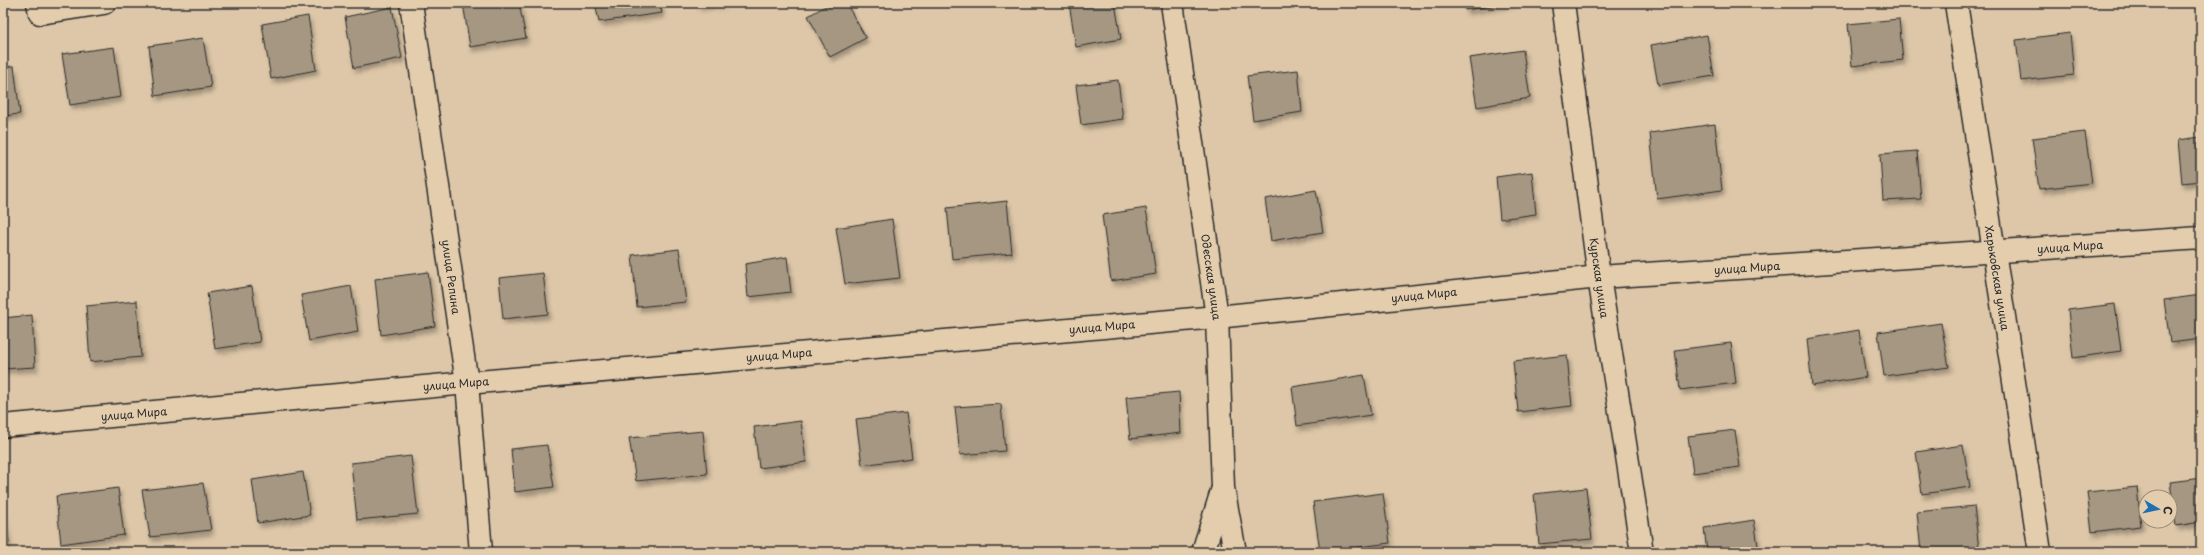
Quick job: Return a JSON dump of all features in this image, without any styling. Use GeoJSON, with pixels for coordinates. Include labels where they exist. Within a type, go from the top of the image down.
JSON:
{"type":"FeatureCollection","features":[{"type":"Feature","properties":{"kind":"street"},"geometry":{"type":"LineString","coordinates":[[38,3],[40,13],[104,3]]}},
{"type":"Feature","properties":{"kind":"street","name":"улица Репина"},"geometry":{"type":"LineString","coordinates":[[411,3],[466,383],[481,552]]}},
{"type":"Feature","properties":{"kind":"street","name":"Одесская улица"},"geometry":{"type":"LineString","coordinates":[[1172,3],[1217,317],[1223,488],[1235,552]]}},
{"type":"Feature","properties":{"kind":"street","name":"Курская улица"},"geometry":{"type":"LineString","coordinates":[[1563,3],[1599,277],[1642,552]]}},
{"type":"Feature","properties":{"kind":"street","name":"Харьковская улица"},"geometry":{"type":"LineString","coordinates":[[1956,3],[2040,552]]}},
{"type":"Feature","properties":{"kind":"street","name":"улица Мира"},"geometry":{"type":"LineString","coordinates":[[3,426],[466,383],[1217,317],[1599,277],[2201,238]]}},
{"type":"Feature","properties":{"kind":"street"},"geometry":{"type":"LineString","coordinates":[[1203,552],[1223,488]]}},
{"type":"Feature","properties":{"kind":"building"},"geometry":{"type":"Polygon","coordinates":[[[463,3],[519,3],[526,38],[470,47],[463,3]]]}},
{"type":"Feature","properties":{"kind":"building"},"geometry":{"type":"Polygon","coordinates":[[[595,3],[660,3],[662,13],[599,22],[595,3]]]}},
{"type":"Feature","properties":{"kind":"building"},"geometry":{"type":"Polygon","coordinates":[[[697,3],[723,3],[698,6],[697,3]]]}},
{"type":"Feature","properties":{"kind":"building"},"geometry":{"type":"Polygon","coordinates":[[[831,3],[846,3],[866,38],[830,57],[808,16],[831,3]]]}},
{"type":"Feature","properties":{"kind":"building"},"geometry":{"type":"Polygon","coordinates":[[[1069,3],[1115,3],[1121,39],[1076,47],[1069,3]]]}},
{"type":"Feature","properties":{"kind":"building"},"geometry":{"type":"Polygon","coordinates":[[[1465,3],[1513,3],[1465,10],[1465,3]]]}},
{"type":"Feature","properties":{"kind":"building"},"geometry":{"type":"Polygon","coordinates":[[[392,7],[402,58],[354,68],[345,17],[392,7]]]}},
{"type":"Feature","properties":{"kind":"building"},"geometry":{"type":"Polygon","coordinates":[[[308,16],[316,70],[271,79],[262,24],[308,16]]]}},
{"type":"Feature","properties":{"kind":"building"},"geometry":{"type":"Polygon","coordinates":[[[1899,19],[1903,60],[1852,66],[1848,24],[1899,19]]]}},
{"type":"Feature","properties":{"kind":"building"},"geometry":{"type":"Polygon","coordinates":[[[2070,33],[2074,75],[2021,81],[2016,40],[2070,33]]]}},
{"type":"Feature","properties":{"kind":"building"},"geometry":{"type":"Polygon","coordinates":[[[1707,35],[1714,76],[1658,85],[1651,45],[1707,35]]]}},
{"type":"Feature","properties":{"kind":"building"},"geometry":{"type":"Polygon","coordinates":[[[203,38],[211,87],[155,96],[149,46],[203,38]]]}},
{"type":"Feature","properties":{"kind":"building"},"geometry":{"type":"Polygon","coordinates":[[[114,47],[121,97],[70,105],[62,54],[114,47]]]}},
{"type":"Feature","properties":{"kind":"building"},"geometry":{"type":"Polygon","coordinates":[[[1523,50],[1530,98],[1477,107],[1469,58],[1523,50]]]}},
{"type":"Feature","properties":{"kind":"building"},"geometry":{"type":"Polygon","coordinates":[[[14,66],[20,114],[3,116],[3,67],[14,66]]]}},
{"type":"Feature","properties":{"kind":"building"},"geometry":{"type":"Polygon","coordinates":[[[1298,70],[1302,112],[1253,120],[1247,76],[1298,70]]]}},
{"type":"Feature","properties":{"kind":"building"},"geometry":{"type":"Polygon","coordinates":[[[1118,80],[1123,119],[1081,125],[1076,85],[1118,80]]]}},
{"type":"Feature","properties":{"kind":"building"},"geometry":{"type":"Polygon","coordinates":[[[1715,124],[1722,190],[1657,199],[1650,133],[1715,124]]]}},
{"type":"Feature","properties":{"kind":"building"},"geometry":{"type":"Polygon","coordinates":[[[2085,132],[2092,183],[2039,189],[2032,138],[2085,132]]]}},
{"type":"Feature","properties":{"kind":"building"},"geometry":{"type":"Polygon","coordinates":[[[2201,137],[2201,181],[2182,183],[2178,140],[2201,137]]]}},
{"type":"Feature","properties":{"kind":"building"},"geometry":{"type":"Polygon","coordinates":[[[1917,151],[1921,199],[1883,201],[1880,154],[1917,151]]]}},
{"type":"Feature","properties":{"kind":"building"},"geometry":{"type":"Polygon","coordinates":[[[1532,172],[1536,214],[1500,219],[1496,177],[1532,172]]]}},
{"type":"Feature","properties":{"kind":"building"},"geometry":{"type":"Polygon","coordinates":[[[1316,190],[1323,232],[1271,241],[1265,199],[1316,190]]]}},
{"type":"Feature","properties":{"kind":"building"},"geometry":{"type":"Polygon","coordinates":[[[1007,201],[1012,253],[952,259],[947,208],[1007,201]]]}},
{"type":"Feature","properties":{"kind":"building"},"geometry":{"type":"Polygon","coordinates":[[[1146,208],[1156,274],[1111,281],[1102,215],[1146,208]]]}},
{"type":"Feature","properties":{"kind":"building"},"geometry":{"type":"Polygon","coordinates":[[[892,219],[900,278],[845,284],[836,228],[892,219]]]}},
{"type":"Feature","properties":{"kind":"building"},"geometry":{"type":"Polygon","coordinates":[[[679,249],[686,302],[637,307],[632,255],[679,249]]]}},
{"type":"Feature","properties":{"kind":"building"},"geometry":{"type":"Polygon","coordinates":[[[787,257],[791,292],[748,297],[745,264],[787,257]]]}},
{"type":"Feature","properties":{"kind":"building"},"geometry":{"type":"Polygon","coordinates":[[[428,272],[435,326],[381,335],[375,279],[428,272]]]}},
{"type":"Feature","properties":{"kind":"building"},"geometry":{"type":"Polygon","coordinates":[[[543,273],[548,314],[503,319],[499,278],[543,273]]]}},
{"type":"Feature","properties":{"kind":"building"},"geometry":{"type":"Polygon","coordinates":[[[252,286],[260,342],[215,349],[207,293],[252,286]]]}},
{"type":"Feature","properties":{"kind":"building"},"geometry":{"type":"Polygon","coordinates":[[[351,286],[358,332],[309,341],[301,295],[351,286]]]}},
{"type":"Feature","properties":{"kind":"building"},"geometry":{"type":"Polygon","coordinates":[[[2201,295],[2201,339],[2170,343],[2164,300],[2201,295]]]}},
{"type":"Feature","properties":{"kind":"building"},"geometry":{"type":"Polygon","coordinates":[[[137,301],[141,357],[90,362],[86,306],[137,301]]]}},
{"type":"Feature","properties":{"kind":"building"},"geometry":{"type":"Polygon","coordinates":[[[2115,304],[2121,351],[2073,358],[2068,310],[2115,304]]]}},
{"type":"Feature","properties":{"kind":"building"},"geometry":{"type":"Polygon","coordinates":[[[32,315],[35,367],[3,369],[3,318],[32,315]]]}},
{"type":"Feature","properties":{"kind":"building"},"geometry":{"type":"Polygon","coordinates":[[[1941,323],[1949,367],[1884,376],[1878,332],[1941,323]]]}},
{"type":"Feature","properties":{"kind":"building"},"geometry":{"type":"Polygon","coordinates":[[[1859,330],[1866,377],[1812,386],[1807,339],[1859,330]]]}},
{"type":"Feature","properties":{"kind":"building"},"geometry":{"type":"Polygon","coordinates":[[[1731,343],[1736,383],[1680,390],[1675,350],[1731,343]]]}},
{"type":"Feature","properties":{"kind":"building"},"geometry":{"type":"Polygon","coordinates":[[[1567,355],[1572,406],[1518,412],[1513,361],[1567,355]]]}},
{"type":"Feature","properties":{"kind":"building"},"geometry":{"type":"Polygon","coordinates":[[[1364,375],[1371,415],[1297,426],[1292,387],[1364,375]]]}},
{"type":"Feature","properties":{"kind":"building"},"geometry":{"type":"Polygon","coordinates":[[[1179,392],[1181,433],[1130,439],[1126,397],[1179,392]]]}},
{"type":"Feature","properties":{"kind":"building"},"geometry":{"type":"Polygon","coordinates":[[[1001,404],[1005,451],[960,455],[955,407],[1001,404]]]}},
{"type":"Feature","properties":{"kind":"building"},"geometry":{"type":"Polygon","coordinates":[[[906,413],[912,458],[862,465],[856,419],[906,413]]]}},
{"type":"Feature","properties":{"kind":"building"},"geometry":{"type":"Polygon","coordinates":[[[801,421],[806,462],[759,468],[754,427],[801,421]]]}},
{"type":"Feature","properties":{"kind":"building"},"geometry":{"type":"Polygon","coordinates":[[[1735,430],[1740,467],[1693,473],[1688,436],[1735,430]]]}},
{"type":"Feature","properties":{"kind":"building"},"geometry":{"type":"Polygon","coordinates":[[[703,431],[707,474],[636,481],[629,438],[703,431]]]}},
{"type":"Feature","properties":{"kind":"building"},"geometry":{"type":"Polygon","coordinates":[[[547,445],[554,487],[515,492],[511,449],[547,445]]]}},
{"type":"Feature","properties":{"kind":"building"},"geometry":{"type":"Polygon","coordinates":[[[1963,445],[1970,487],[1922,494],[1916,452],[1963,445]]]}},
{"type":"Feature","properties":{"kind":"building"},"geometry":{"type":"Polygon","coordinates":[[[411,456],[418,514],[357,520],[351,463],[411,456]]]}},
{"type":"Feature","properties":{"kind":"building"},"geometry":{"type":"Polygon","coordinates":[[[303,472],[310,515],[258,523],[252,480],[303,472]]]}},
{"type":"Feature","properties":{"kind":"building"},"geometry":{"type":"Polygon","coordinates":[[[2201,478],[2201,522],[2178,526],[2178,489],[2171,489],[2170,482],[2201,478]]]}},
{"type":"Feature","properties":{"kind":"building"},"geometry":{"type":"Polygon","coordinates":[[[203,483],[211,530],[150,537],[142,490],[203,483]]]}},
{"type":"Feature","properties":{"kind":"building"},"geometry":{"type":"Polygon","coordinates":[[[2137,487],[2138,526],[2092,532],[2087,492],[2137,487]]]}},
{"type":"Feature","properties":{"kind":"building"},"geometry":{"type":"Polygon","coordinates":[[[118,488],[124,535],[61,544],[56,496],[118,488]]]}},
{"type":"Feature","properties":{"kind":"building"},"geometry":{"type":"Polygon","coordinates":[[[1586,488],[1592,539],[1539,544],[1534,494],[1586,488]]]}},
{"type":"Feature","properties":{"kind":"building"},"geometry":{"type":"Polygon","coordinates":[[[1383,493],[1390,543],[1320,552],[1313,502],[1383,493]]]}},
{"type":"Feature","properties":{"kind":"building"},"geometry":{"type":"Polygon","coordinates":[[[1974,506],[1979,550],[1921,552],[1917,512],[1974,506]]]}},
{"type":"Feature","properties":{"kind":"building"},"geometry":{"type":"Polygon","coordinates":[[[3,512],[9,543],[3,543],[3,512]]]}},
{"type":"Feature","properties":{"kind":"building"},"geometry":{"type":"Polygon","coordinates":[[[1754,520],[1759,552],[1707,552],[1704,528],[1754,520]]]}}]}
